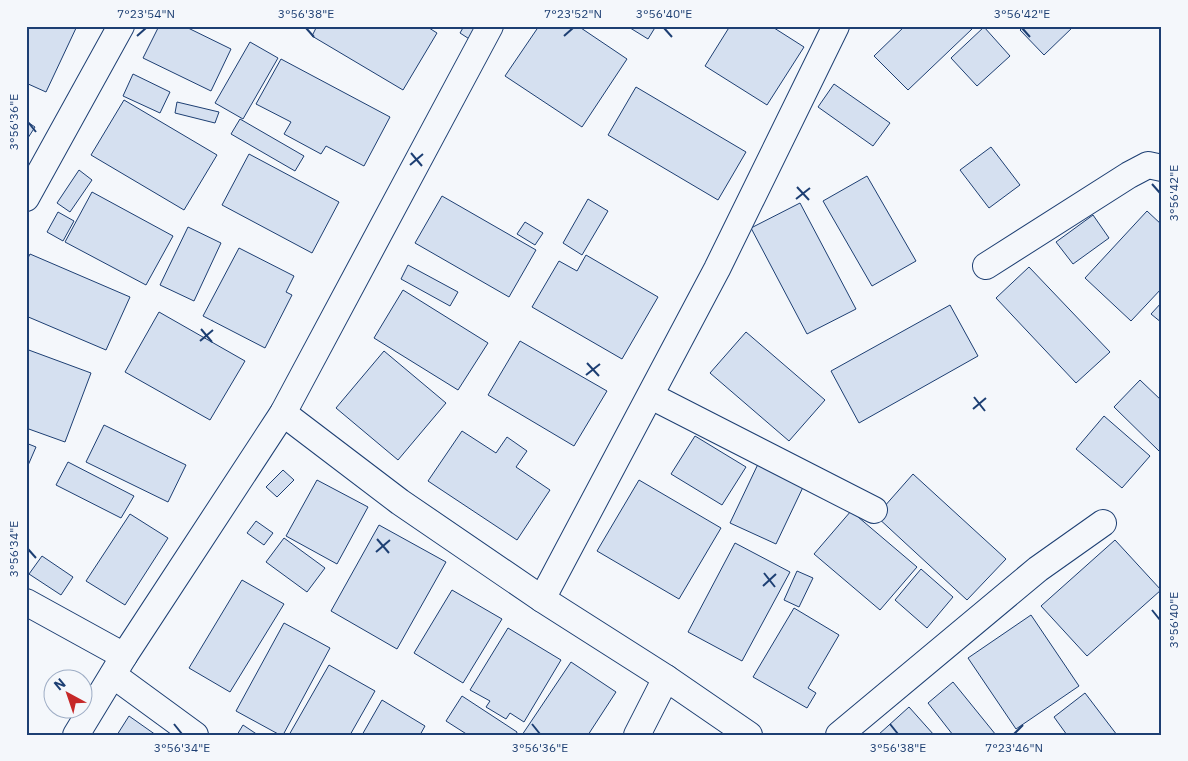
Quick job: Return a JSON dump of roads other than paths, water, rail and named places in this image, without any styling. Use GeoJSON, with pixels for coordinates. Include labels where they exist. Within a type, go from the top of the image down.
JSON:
{"type":"FeatureCollection","features":[{"type":"Feature","properties":{"kind":"street"},"geometry":{"type":"LineString","coordinates":[[26,198],[121,26]]}},
{"type":"Feature","properties":{"kind":"street"},"geometry":{"type":"LineString","coordinates":[[76,735],[118,665],[282,414],[490,26]]}},
{"type":"Feature","properties":{"kind":"street"},"geometry":{"type":"LineString","coordinates":[[542,599],[717,269],[836,26]]}},
{"type":"Feature","properties":{"kind":"street"},"geometry":{"type":"LineString","coordinates":[[986,266],[1129,174],[1148,165],[1162,168]]}},
{"type":"Feature","properties":{"kind":"street"},"geometry":{"type":"LineString","coordinates":[[651,396],[874,510]]}},
{"type":"Feature","properties":{"kind":"street"},"geometry":{"type":"LineString","coordinates":[[282,414],[400,502],[542,599],[666,678],[749,735]]}},
{"type":"Feature","properties":{"kind":"street"},"geometry":{"type":"LineString","coordinates":[[839,735],[1038,569],[1104,523]]}},
{"type":"Feature","properties":{"kind":"street"},"geometry":{"type":"LineString","coordinates":[[26,602],[118,665],[195,735]]}},
{"type":"Feature","properties":{"kind":"street"},"geometry":{"type":"LineString","coordinates":[[637,735],[666,678]]}}]}
